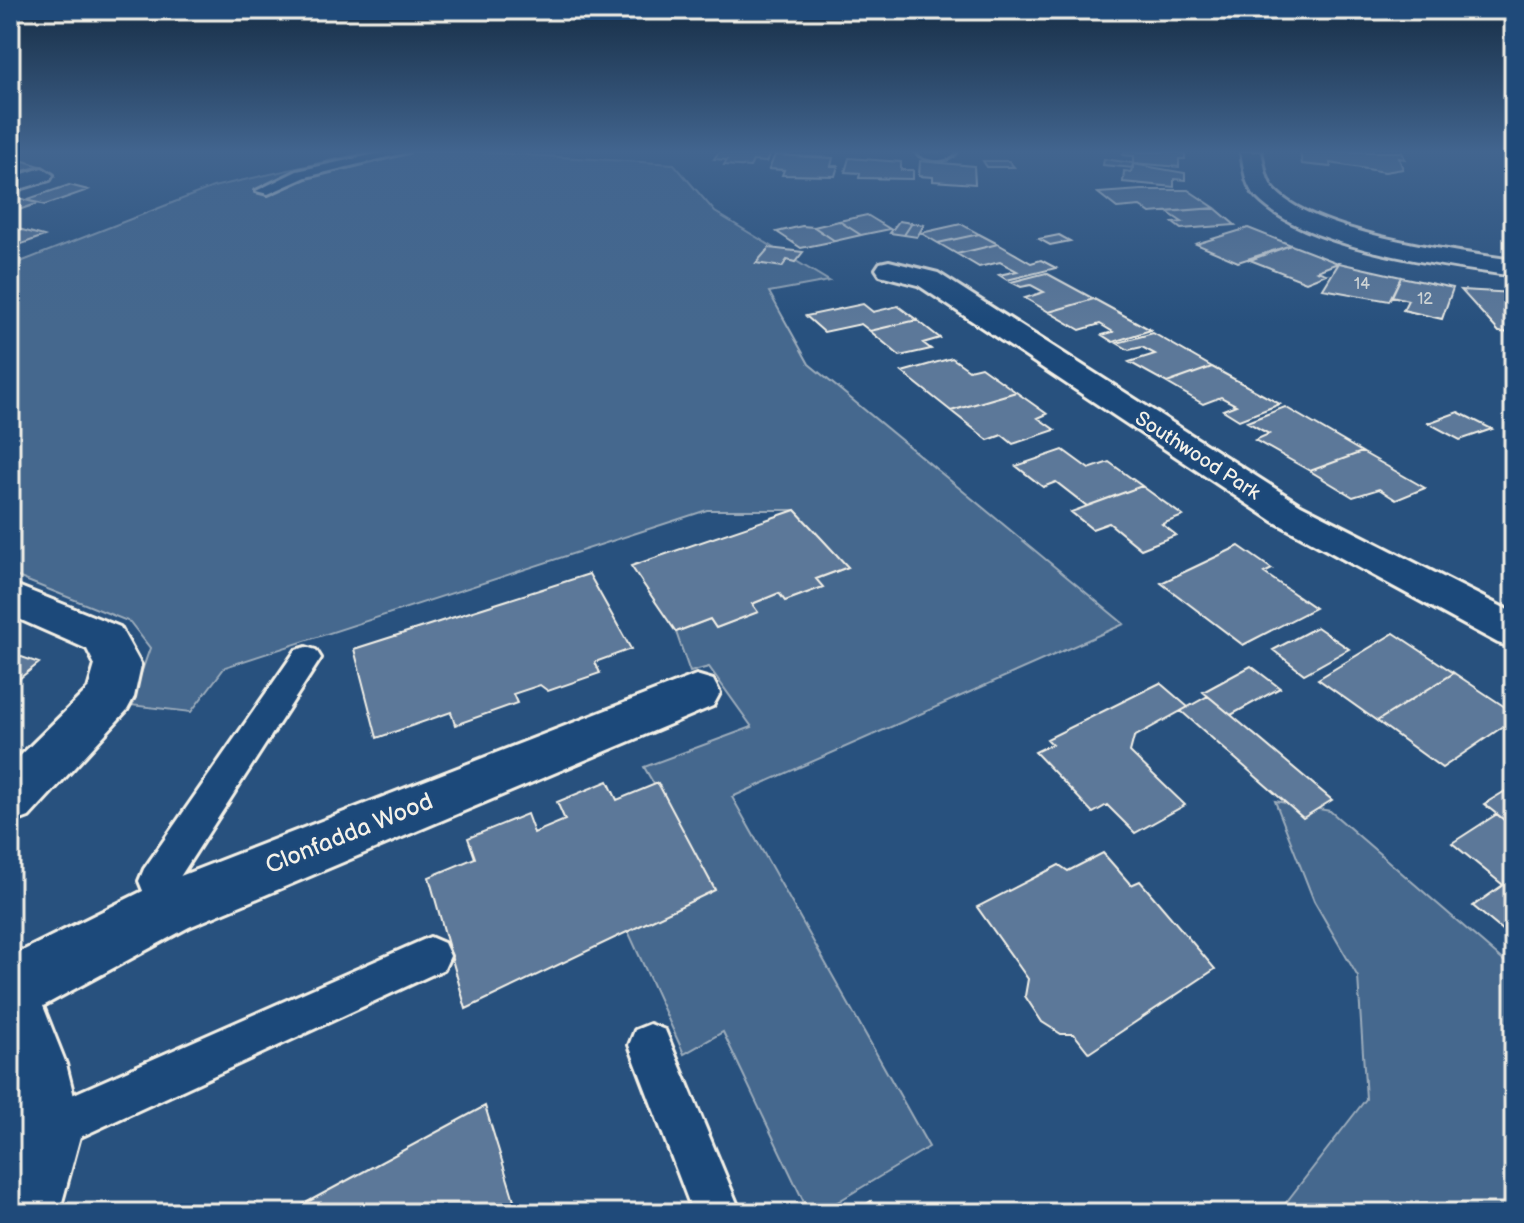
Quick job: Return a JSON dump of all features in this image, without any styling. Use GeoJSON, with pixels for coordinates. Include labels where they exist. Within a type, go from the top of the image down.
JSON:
{"type":"FeatureCollection","features":[{"type":"Feature","properties":{"kind":"street"},"geometry":{"type":"LineString","coordinates":[[1285,209],[1293,215],[1451,260],[1514,268]]}},
{"type":"Feature","properties":{"kind":"street","name":"Southwood Park"},"geometry":{"type":"LineString","coordinates":[[889,269],[928,279],[1287,513],[1514,632]]}},
{"type":"Feature","properties":{"kind":"street"},"geometry":{"type":"LineString","coordinates":[[10,598],[104,638],[118,665],[110,697],[10,801]]}},
{"type":"Feature","properties":{"kind":"street","name":"Clonfadda Wood"},"geometry":{"type":"LineString","coordinates":[[10,990],[168,908],[696,693]]}},
{"type":"Feature","properties":{"kind":"street"},"geometry":{"type":"LineString","coordinates":[[10,1003],[33,1064],[47,1129],[22,1213]]}},
{"type":"Feature","properties":{"kind":"lane"},"geometry":{"type":"LineString","coordinates":[[168,908],[157,881],[306,658]]}},
{"type":"Feature","properties":{"kind":"lane"},"geometry":{"type":"LineString","coordinates":[[47,1129],[430,956]]}},
{"type":"Feature","properties":{"kind":"lane"},"geometry":{"type":"LineString","coordinates":[[650,1045],[717,1213]]}},
{"type":"Feature","properties":{"kind":"shaded area"},"geometry":{"type":"Polygon","coordinates":[[[156,209],[713,209],[829,281],[769,292],[809,364],[1124,624],[732,797],[929,1147],[819,1213],[809,1213],[723,1032],[684,1054],[628,931],[715,889],[644,767],[752,727],[709,667],[690,672],[676,632],[710,619],[716,628],[757,612],[752,604],[779,593],[785,601],[822,587],[816,579],[848,567],[795,510],[707,510],[225,667],[191,712],[130,705],[150,648],[130,622],[10,574],[10,266],[156,209]]]}},
{"type":"Feature","properties":{"kind":"shaded area"},"geometry":{"type":"Polygon","coordinates":[[[1275,801],[1330,811],[1514,970],[1514,1213],[1278,1213],[1366,1099],[1358,977],[1314,901],[1275,801]]]}},
{"type":"Feature","properties":{"kind":"building"},"geometry":{"type":"Polygon","coordinates":[[[1144,209],[1201,209],[1150,213],[1144,209]]]}},
{"type":"Feature","properties":{"kind":"building"},"geometry":{"type":"Polygon","coordinates":[[[1216,209],[1235,225],[1181,229],[1173,223],[1182,222],[1167,212],[1216,209]]]}},
{"type":"Feature","properties":{"kind":"building"},"geometry":{"type":"Polygon","coordinates":[[[867,215],[890,229],[861,235],[839,221],[867,215]]]}},
{"type":"Feature","properties":{"kind":"building"},"geometry":{"type":"Polygon","coordinates":[[[839,221],[861,235],[835,241],[814,227],[839,221]]]}},
{"type":"Feature","properties":{"kind":"building"},"geometry":{"type":"Polygon","coordinates":[[[899,221],[912,223],[904,235],[890,233],[899,221]]]}},
{"type":"Feature","properties":{"kind":"building"},"geometry":{"type":"Polygon","coordinates":[[[912,223],[924,225],[917,237],[904,235],[912,223]]]}},
{"type":"Feature","properties":{"kind":"building"},"geometry":{"type":"Polygon","coordinates":[[[961,224],[979,234],[938,243],[921,233],[961,224]]]}},
{"type":"Feature","properties":{"kind":"building"},"geometry":{"type":"Polygon","coordinates":[[[802,226],[814,227],[835,241],[801,248],[777,232],[802,226]]]}},
{"type":"Feature","properties":{"kind":"building"},"geometry":{"type":"Polygon","coordinates":[[[15,228],[44,236],[13,247],[10,246],[10,230],[15,228]]]}},
{"type":"Feature","properties":{"kind":"building"},"geometry":{"type":"Polygon","coordinates":[[[1248,228],[1291,245],[1238,262],[1196,244],[1248,228]]]}},
{"type":"Feature","properties":{"kind":"building"},"geometry":{"type":"Polygon","coordinates":[[[979,234],[998,244],[957,254],[938,243],[979,234]]]}},
{"type":"Feature","properties":{"kind":"building"},"geometry":{"type":"Polygon","coordinates":[[[1059,235],[1070,241],[1050,245],[1039,239],[1059,235]]]}},
{"type":"Feature","properties":{"kind":"building"},"geometry":{"type":"Polygon","coordinates":[[[998,244],[1031,263],[1041,260],[1056,268],[1007,280],[999,275],[1017,271],[1000,262],[979,267],[957,254],[998,244]]]}},
{"type":"Feature","properties":{"kind":"building"},"geometry":{"type":"Polygon","coordinates":[[[1291,245],[1338,263],[1317,271],[1326,274],[1306,282],[1250,260],[1291,245]]]}},
{"type":"Feature","properties":{"kind":"building"},"geometry":{"type":"Polygon","coordinates":[[[769,248],[803,252],[795,262],[787,260],[782,267],[756,263],[769,248]]]}},
{"type":"Feature","properties":{"kind":"building"},"geometry":{"type":"Polygon","coordinates":[[[1339,263],[1401,277],[1389,301],[1323,289],[1339,263]]]}},
{"type":"Feature","properties":{"kind":"building"},"geometry":{"type":"Polygon","coordinates":[[[1046,273],[1094,299],[1049,312],[1025,298],[1044,292],[1031,285],[1021,287],[1011,282],[1046,273]]]}},
{"type":"Feature","properties":{"kind":"building"},"geometry":{"type":"Polygon","coordinates":[[[1401,277],[1453,288],[1442,319],[1403,310],[1408,300],[1392,296],[1401,277]]]}},
{"type":"Feature","properties":{"kind":"building"},"geometry":{"type":"Polygon","coordinates":[[[1461,290],[1514,293],[1514,333],[1499,332],[1461,290]]]}},
{"type":"Feature","properties":{"kind":"building"},"geometry":{"type":"Polygon","coordinates":[[[1094,299],[1151,330],[1113,342],[1102,335],[1113,332],[1100,324],[1080,330],[1049,312],[1094,299]]]}},
{"type":"Feature","properties":{"kind":"building"},"geometry":{"type":"Polygon","coordinates":[[[863,304],[873,312],[898,306],[917,320],[870,331],[861,324],[824,332],[806,316],[863,304]]]}},
{"type":"Feature","properties":{"kind":"building"},"geometry":{"type":"Polygon","coordinates":[[[917,320],[940,338],[923,343],[931,349],[900,356],[870,331],[917,320]]]}},
{"type":"Feature","properties":{"kind":"building"},"geometry":{"type":"Polygon","coordinates":[[[1153,333],[1212,367],[1167,383],[1129,362],[1155,354],[1142,347],[1129,350],[1117,343],[1153,333]]]}},
{"type":"Feature","properties":{"kind":"building"},"geometry":{"type":"Polygon","coordinates":[[[952,358],[969,370],[981,367],[1016,392],[951,411],[902,372],[952,358]]]}},
{"type":"Feature","properties":{"kind":"building"},"geometry":{"type":"Polygon","coordinates":[[[1212,367],[1280,404],[1239,420],[1223,410],[1236,405],[1221,397],[1203,404],[1167,383],[1212,367]]]}},
{"type":"Feature","properties":{"kind":"building"},"geometry":{"type":"Polygon","coordinates":[[[1016,392],[1047,414],[1038,418],[1055,430],[1013,444],[1002,435],[988,440],[951,411],[1016,392]]]}},
{"type":"Feature","properties":{"kind":"building"},"geometry":{"type":"Polygon","coordinates":[[[1285,407],[1362,452],[1310,471],[1255,440],[1269,434],[1247,422],[1285,407]]]}},
{"type":"Feature","properties":{"kind":"building"},"geometry":{"type":"Polygon","coordinates":[[[1458,412],[1492,429],[1460,440],[1428,423],[1458,412]]]}},
{"type":"Feature","properties":{"kind":"building"},"geometry":{"type":"Polygon","coordinates":[[[1063,450],[1089,469],[1109,462],[1142,486],[1087,506],[1056,482],[1043,487],[1016,466],[1063,450]]]}},
{"type":"Feature","properties":{"kind":"building"},"geometry":{"type":"Polygon","coordinates":[[[1362,452],[1425,488],[1396,500],[1379,489],[1353,497],[1310,471],[1362,452]]]}},
{"type":"Feature","properties":{"kind":"building"},"geometry":{"type":"Polygon","coordinates":[[[1142,486],[1183,516],[1162,524],[1176,535],[1141,549],[1109,523],[1092,529],[1071,512],[1142,486]]]}},
{"type":"Feature","properties":{"kind":"building"},"geometry":{"type":"Polygon","coordinates":[[[795,510],[848,567],[816,579],[823,587],[785,601],[779,593],[752,604],[758,612],[716,628],[710,619],[676,632],[631,566],[795,510]]]}},
{"type":"Feature","properties":{"kind":"building"},"geometry":{"type":"Polygon","coordinates":[[[1239,546],[1272,569],[1264,573],[1315,608],[1243,645],[1161,583],[1239,546]]]}},
{"type":"Feature","properties":{"kind":"building"},"geometry":{"type":"Polygon","coordinates":[[[589,574],[631,649],[595,662],[600,673],[548,691],[540,685],[513,694],[517,703],[455,725],[451,712],[377,738],[354,649],[589,574]]]}},
{"type":"Feature","properties":{"kind":"building"},"geometry":{"type":"Polygon","coordinates":[[[1317,627],[1349,649],[1304,674],[1273,650],[1317,627]]]}},
{"type":"Feature","properties":{"kind":"building"},"geometry":{"type":"Polygon","coordinates":[[[1394,633],[1454,673],[1377,721],[1318,679],[1394,633]]]}},
{"type":"Feature","properties":{"kind":"building"},"geometry":{"type":"Polygon","coordinates":[[[10,653],[39,663],[10,686],[10,653]]]}},
{"type":"Feature","properties":{"kind":"building"},"geometry":{"type":"Polygon","coordinates":[[[1251,666],[1280,688],[1231,715],[1203,692],[1251,666]]]}},
{"type":"Feature","properties":{"kind":"building"},"geometry":{"type":"Polygon","coordinates":[[[1454,673],[1514,713],[1514,719],[1442,768],[1377,721],[1454,673]]]}},
{"type":"Feature","properties":{"kind":"building"},"geometry":{"type":"Polygon","coordinates":[[[1160,683],[1188,707],[1134,737],[1130,752],[1185,805],[1135,833],[1107,805],[1093,813],[1035,752],[1052,744],[1047,739],[1160,683]]]}},
{"type":"Feature","properties":{"kind":"building"},"geometry":{"type":"Polygon","coordinates":[[[1208,696],[1332,800],[1303,818],[1181,711],[1208,696]]]}},
{"type":"Feature","properties":{"kind":"building"},"geometry":{"type":"Polygon","coordinates":[[[608,781],[617,800],[658,783],[715,890],[466,1009],[429,877],[475,858],[468,838],[527,814],[534,833],[565,820],[557,802],[608,781]]]}},
{"type":"Feature","properties":{"kind":"building"},"geometry":{"type":"Polygon","coordinates":[[[1507,790],[1514,795],[1514,828],[1484,804],[1507,790]]]}},
{"type":"Feature","properties":{"kind":"building"},"geometry":{"type":"Polygon","coordinates":[[[1497,814],[1514,828],[1514,940],[1473,906],[1503,885],[1452,843],[1497,814]]]}},
{"type":"Feature","properties":{"kind":"building"},"geometry":{"type":"Polygon","coordinates":[[[1103,853],[1131,885],[1140,881],[1215,969],[1089,1053],[1074,1034],[1061,1034],[1042,1022],[1025,996],[1028,979],[977,907],[1059,865],[1068,871],[1103,853]]]}},
{"type":"Feature","properties":{"kind":"building"},"geometry":{"type":"Polygon","coordinates":[[[485,1106],[518,1213],[287,1213],[485,1106]]]}},
{"type":"Feature","properties":{"kind":"building"},"geometry":{"type":"Polygon","coordinates":[[[871,1201],[878,1213],[854,1213],[871,1201]]]}}]}
